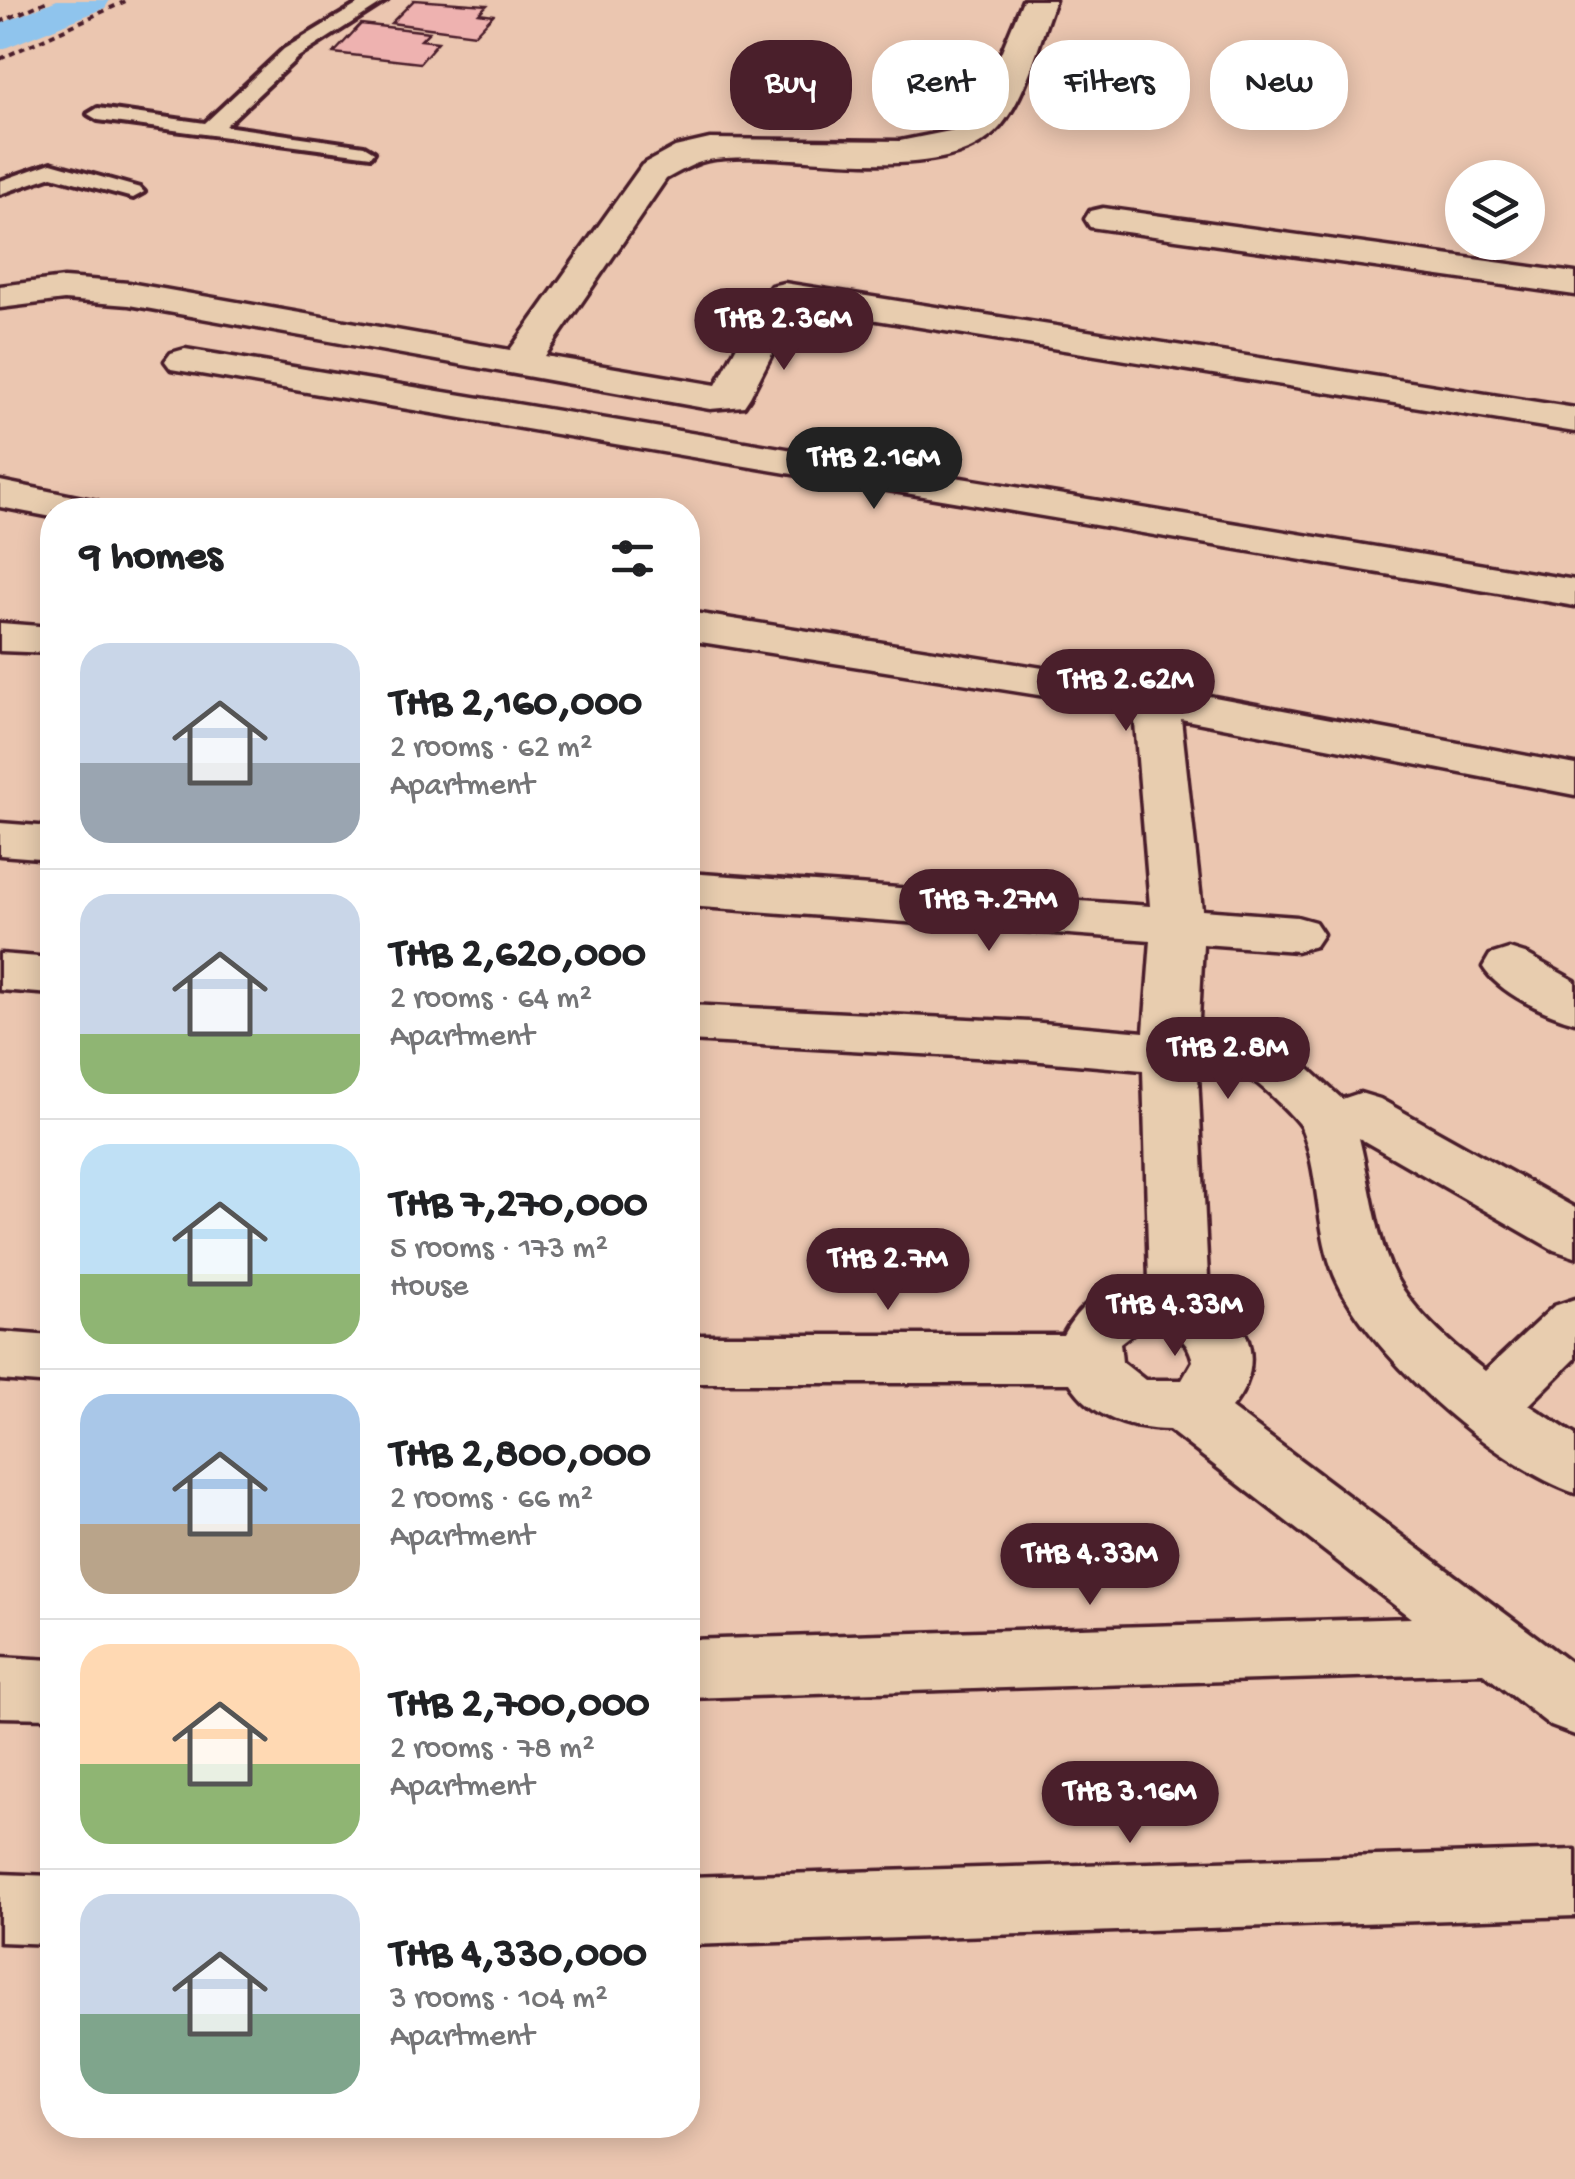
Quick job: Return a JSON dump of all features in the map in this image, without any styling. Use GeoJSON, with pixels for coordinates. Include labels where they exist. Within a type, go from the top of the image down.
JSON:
{"type":"FeatureCollection","features":[{"type":"Feature","properties":{"kind":"street"},"geometry":{"type":"LineString","coordinates":[[519,364],[654,172],[683,155],[711,149],[756,146],[909,152],[944,148],[968,138],[986,122],[1039,0]]}},
{"type":"Feature","properties":{"kind":"street"},"geometry":{"type":"LineString","coordinates":[[1103,219],[1575,284]]}},
{"type":"Feature","properties":{"kind":"street"},"geometry":{"type":"LineString","coordinates":[[0,297],[64,289],[130,294],[710,397],[730,397],[784,294],[1575,420]]}},
{"type":"Feature","properties":{"kind":"street"},"geometry":{"type":"LineString","coordinates":[[185,361],[1575,593]]}},
{"type":"Feature","properties":{"kind":"street"},"geometry":{"type":"LineString","coordinates":[[0,494],[40,502]]}},
{"type":"Feature","properties":{"kind":"street"},"geometry":{"type":"LineString","coordinates":[[700,628],[1156,700],[1575,780]]}},
{"type":"Feature","properties":{"kind":"street"},"geometry":{"type":"LineString","coordinates":[[0,637],[40,639]]}},
{"type":"Feature","properties":{"kind":"street"},"geometry":{"type":"LineString","coordinates":[[1156,700],[1178,927],[1170,1053],[1180,1307]]}},
{"type":"Feature","properties":{"kind":"street"},"geometry":{"type":"LineString","coordinates":[[0,839],[40,841]]}},
{"type":"Feature","properties":{"kind":"street"},"geometry":{"type":"LineString","coordinates":[[700,891],[1296,934]]}},
{"type":"Feature","properties":{"kind":"street"},"geometry":{"type":"LineString","coordinates":[[1509,967],[1575,1004]]}},
{"type":"Feature","properties":{"kind":"street"},"geometry":{"type":"LineString","coordinates":[[0,972],[40,975]]}},
{"type":"Feature","properties":{"kind":"street"},"geometry":{"type":"LineString","coordinates":[[700,1024],[1030,1041],[1268,1062],[1326,1116],[1362,1270],[1387,1312],[1430,1361],[1575,1467]]}},
{"type":"Feature","properties":{"kind":"street"},"geometry":{"type":"LineString","coordinates":[[1360,1114],[1575,1235]]}},
{"type":"Feature","properties":{"kind":"street"},"geometry":{"type":"LineString","coordinates":[[1140,1303],[1180,1307],[1201,1318],[1216,1332],[1224,1349],[1224,1368],[1216,1384],[1202,1398],[1158,1407],[1113,1392],[1097,1376],[1090,1358],[1089,1343],[1106,1316],[1140,1303]]}},
{"type":"Feature","properties":{"kind":"street"},"geometry":{"type":"LineString","coordinates":[[1488,1407],[1575,1322]]}},
{"type":"Feature","properties":{"kind":"street"},"geometry":{"type":"LineString","coordinates":[[0,1356],[40,1359]]}},
{"type":"Feature","properties":{"kind":"street"},"geometry":{"type":"LineString","coordinates":[[700,1359],[1090,1358]]}},
{"type":"Feature","properties":{"kind":"street"},"geometry":{"type":"LineString","coordinates":[[1181,1405],[1575,1706]]}},
{"type":"Feature","properties":{"kind":"street"},"geometry":{"type":"LineString","coordinates":[[700,1669],[1495,1644]]}},
{"type":"Feature","properties":{"kind":"street"},"geometry":{"type":"LineString","coordinates":[[0,1687],[40,1689]]}},
{"type":"Feature","properties":{"kind":"street"},"geometry":{"type":"LineString","coordinates":[[700,1911],[1575,1883]]}},
{"type":"Feature","properties":{"kind":"street"},"geometry":{"type":"LineString","coordinates":[[0,1908],[40,1910]]}},
{"type":"Feature","properties":{"kind":"lane"},"geometry":{"type":"LineString","coordinates":[[209,130],[291,52],[378,0]]}},
{"type":"Feature","properties":{"kind":"lane"},"geometry":{"type":"LineString","coordinates":[[98,114],[364,152]]}},
{"type":"Feature","properties":{"kind":"lane"},"geometry":{"type":"LineString","coordinates":[[0,188],[51,169],[133,192]]}},
{"type":"Feature","properties":{"kind":"path"},"geometry":{"type":"LineString","coordinates":[[0,22],[50,0]]}},
{"type":"Feature","properties":{"kind":"path"},"geometry":{"type":"LineString","coordinates":[[0,59],[128,0]]}},
{"type":"Feature","properties":{"kind":"building"},"geometry":{"type":"Polygon","coordinates":[[[414,0],[487,5],[479,13],[493,15],[475,34],[391,23],[414,0]]]}},
{"type":"Feature","properties":{"kind":"building"},"geometry":{"type":"Polygon","coordinates":[[[361,24],[429,32],[421,40],[438,42],[420,63],[334,53],[361,24]]]}},
{"type":"Feature","properties":{"kind":"waterway"},"geometry":{"type":"LineString","coordinates":[[0,38],[91,0]]}}]}
